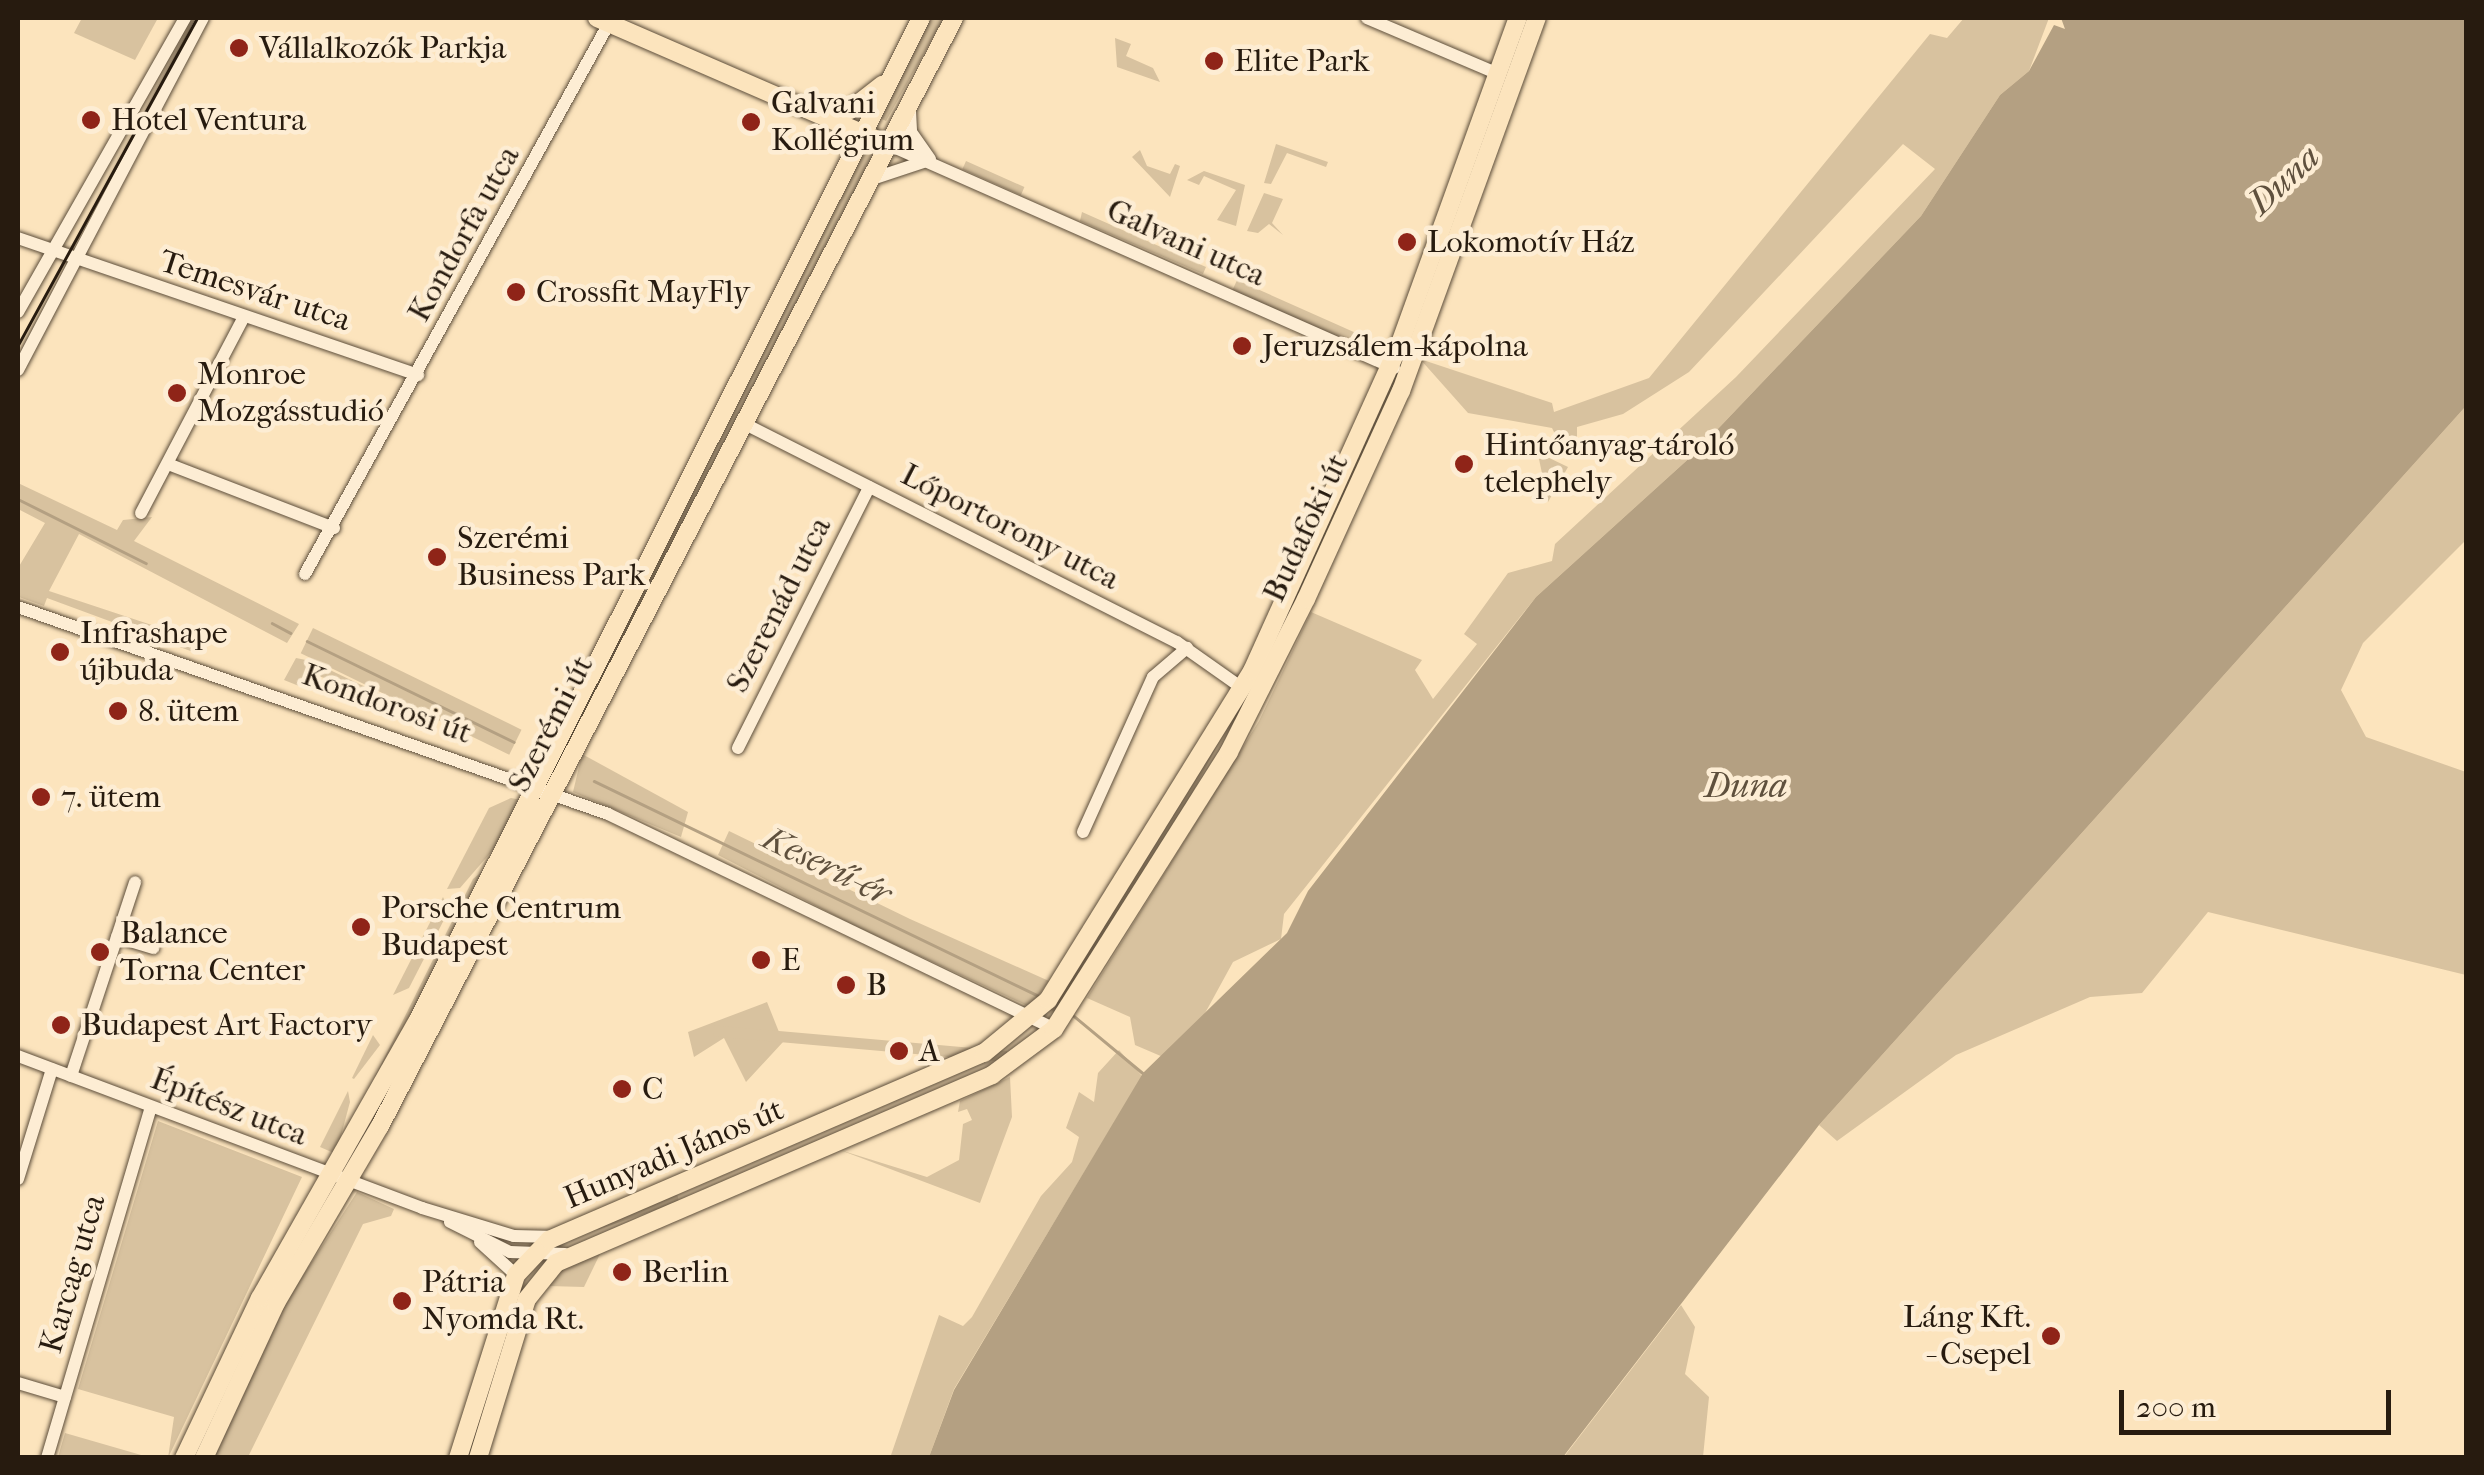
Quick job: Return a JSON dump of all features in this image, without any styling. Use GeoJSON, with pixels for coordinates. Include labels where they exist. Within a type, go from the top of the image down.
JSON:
{"type":"FeatureCollection","features":[{"type":"Feature","properties":{"kind":"main road","name":"Szerémi út"},"geometry":{"type":"LineString","coordinates":[[204,1458],[276,1303],[543,789],[921,18]]}},
{"type":"Feature","properties":{"kind":"main road","name":"Szerémi út"},"geometry":{"type":"LineString","coordinates":[[543,789],[747,424],[954,18]]}},
{"type":"Feature","properties":{"kind":"main road","name":"Budafoki út"},"geometry":{"type":"LineString","coordinates":[[1506,76],[1518,18]]}},
{"type":"Feature","properties":{"kind":"main road","name":"Budafoki út"},"geometry":{"type":"LineString","coordinates":[[1054,1029],[1258,699],[1372,459],[1399,370],[1506,76],[1536,18]]}},
{"type":"Feature","properties":{"kind":"main road","name":"Galvani utca"},"geometry":{"type":"LineString","coordinates":[[603,20],[889,145]]}},
{"type":"Feature","properties":{"kind":"main road"},"geometry":{"type":"LineString","coordinates":[[797,106],[850,110],[890,78]]}},
{"type":"Feature","properties":{"kind":"main road","name":"Budafoki út"},"geometry":{"type":"LineString","coordinates":[[1036,1016],[1242,688],[1351,450],[1399,370]]}},
{"type":"Feature","properties":{"kind":"main road"},"geometry":{"type":"LineString","coordinates":[[1351,450],[1372,459]]}},
{"type":"Feature","properties":{"kind":"main road"},"geometry":{"type":"LineString","coordinates":[[1242,688],[1258,699]]}},
{"type":"Feature","properties":{"kind":"main road","name":"Hunyadi János út"},"geometry":{"type":"LineString","coordinates":[[523,1262],[558,1236],[984,1053],[1036,1016]]}},
{"type":"Feature","properties":{"kind":"main road","name":"Hunyadi János út"},"geometry":{"type":"LineString","coordinates":[[478,1458],[531,1294],[568,1254],[992,1075],[1054,1029]]}},
{"type":"Feature","properties":{"kind":"main road"},"geometry":{"type":"LineString","coordinates":[[728,1164],[736,1183]]}},
{"type":"Feature","properties":{"kind":"main road","name":"Szerémi út"},"geometry":{"type":"LineString","coordinates":[[184,1458],[340,1178]]}},
{"type":"Feature","properties":{"kind":"main road"},"geometry":{"type":"LineString","coordinates":[[684,1182],[692,1202]]}},
{"type":"Feature","properties":{"kind":"main road"},"geometry":{"type":"LineString","coordinates":[[523,1262],[531,1294]]}},
{"type":"Feature","properties":{"kind":"main road"},"geometry":{"type":"LineString","coordinates":[[458,1458],[523,1262]]}},
{"type":"Feature","properties":{"kind":"street"},"geometry":{"type":"LineString","coordinates":[[18,312],[185,18]]}},
{"type":"Feature","properties":{"kind":"street"},"geometry":{"type":"LineString","coordinates":[[18,370],[203,18]]}},
{"type":"Feature","properties":{"kind":"street"},"geometry":{"type":"LineString","coordinates":[[1367,18],[1506,76]]}},
{"type":"Feature","properties":{"kind":"street","name":"Kondorfa utca"},"geometry":{"type":"LineString","coordinates":[[305,574],[418,375],[603,20]]}},
{"type":"Feature","properties":{"kind":"street","name":"Galvani utca"},"geometry":{"type":"LineString","coordinates":[[913,98],[910,132],[940,167]]}},
{"type":"Feature","properties":{"kind":"street","name":"Galvani utca"},"geometry":{"type":"LineString","coordinates":[[889,145],[1399,370]]}},
{"type":"Feature","properties":{"kind":"street","name":"Galvani utca"},"geometry":{"type":"LineString","coordinates":[[871,180],[904,162],[940,167]]}},
{"type":"Feature","properties":{"kind":"street"},"geometry":{"type":"LineString","coordinates":[[74,260],[64,238],[82,198]]}},
{"type":"Feature","properties":{"kind":"street","name":"Temesvár utca"},"geometry":{"type":"LineString","coordinates":[[18,238],[418,375]]}},
{"type":"Feature","properties":{"kind":"street"},"geometry":{"type":"LineString","coordinates":[[142,513],[244,317]]}},
{"type":"Feature","properties":{"kind":"street","name":"Lőportorony utca"},"geometry":{"type":"LineString","coordinates":[[747,424],[1187,648],[1242,688]]}},
{"type":"Feature","properties":{"kind":"street"},"geometry":{"type":"LineString","coordinates":[[168,464],[334,528]]}},
{"type":"Feature","properties":{"kind":"street","name":"Szerenád utca"},"geometry":{"type":"LineString","coordinates":[[738,748],[870,487]]}},
{"type":"Feature","properties":{"kind":"street","name":"Kondorosi út"},"geometry":{"type":"LineString","coordinates":[[18,607],[543,789],[1036,1016],[1054,1029]]}},
{"type":"Feature","properties":{"kind":"street"},"geometry":{"type":"LineString","coordinates":[[1084,832],[1154,677],[1187,648]]}},
{"type":"Feature","properties":{"kind":"street"},"geometry":{"type":"LineString","coordinates":[[71,1076],[135,882]]}},
{"type":"Feature","properties":{"kind":"street"},"geometry":{"type":"LineString","coordinates":[[117,936],[154,948]]}},
{"type":"Feature","properties":{"kind":"street","name":"Építész utca"},"geometry":{"type":"LineString","coordinates":[[18,1056],[422,1208],[494,1231],[558,1236]]}},
{"type":"Feature","properties":{"kind":"street"},"geometry":{"type":"LineString","coordinates":[[18,1179],[52,1069]]}},
{"type":"Feature","properties":{"kind":"street","name":"Karcag utca"},"geometry":{"type":"LineString","coordinates":[[47,1458],[151,1107]]}},
{"type":"Feature","properties":{"kind":"street","name":"Építész utca"},"geometry":{"type":"LineString","coordinates":[[422,1208],[523,1262],[568,1254]]}},
{"type":"Feature","properties":{"kind":"street","name":"Építész utca"},"geometry":{"type":"LineString","coordinates":[[494,1231],[523,1262]]}},
{"type":"Feature","properties":{"kind":"street","name":"Építész utca"},"geometry":{"type":"LineString","coordinates":[[475,1239],[523,1262]]}},
{"type":"Feature","properties":{"kind":"street"},"geometry":{"type":"LineString","coordinates":[[18,1383],[65,1398]]}},
{"type":"Feature","properties":{"kind":"shaded area"},"geometry":{"type":"Polygon","coordinates":[[[82,18],[158,18],[135,60],[74,33],[82,18]]]}},
{"type":"Feature","properties":{"kind":"shaded area"},"geometry":{"type":"Polygon","coordinates":[[[929,18],[944,18],[886,121],[878,117],[929,18]]]}},
{"type":"Feature","properties":{"kind":"shaded area"},"geometry":{"type":"Polygon","coordinates":[[[1964,18],[2049,18],[2029,71],[2000,95],[1921,216],[1695,453],[1536,597],[1284,914],[1281,939],[1233,962],[1198,1026],[1163,1057],[1135,1045],[1130,1017],[1087,998],[1259,721],[1311,612],[1422,660],[1415,670],[1433,699],[1477,644],[1464,634],[1508,573],[1552,561],[1555,544],[1736,377],[1935,169],[1903,144],[1689,372],[1623,414],[1577,427],[1577,437],[1559,442],[1552,428],[1468,413],[1420,359],[1552,403],[1554,412],[1649,378],[1930,34],[1947,38],[1964,18]]]}},
{"type":"Feature","properties":{"kind":"shaded area"},"geometry":{"type":"Polygon","coordinates":[[[1115,38],[1131,44],[1126,56],[1153,68],[1160,82],[1117,67],[1115,38]]]}},
{"type":"Feature","properties":{"kind":"shaded area"},"geometry":{"type":"Polygon","coordinates":[[[1276,144],[1328,162],[1326,167],[1287,153],[1271,184],[1264,183],[1276,144]]]}},
{"type":"Feature","properties":{"kind":"shaded area"},"geometry":{"type":"Polygon","coordinates":[[[879,148],[650,587],[646,585],[859,157],[879,148]]]}},
{"type":"Feature","properties":{"kind":"shaded area"},"geometry":{"type":"Polygon","coordinates":[[[1140,150],[1147,166],[1170,174],[1175,164],[1180,166],[1170,197],[1132,157],[1140,150]]]}},
{"type":"Feature","properties":{"kind":"shaded area"},"geometry":{"type":"Polygon","coordinates":[[[966,161],[1024,187],[1021,195],[962,169],[966,161]]]}},
{"type":"Feature","properties":{"kind":"shaded area"},"geometry":{"type":"Polygon","coordinates":[[[1204,171],[1245,185],[1236,226],[1217,220],[1236,190],[1204,176],[1199,185],[1187,180],[1204,171]]]}},
{"type":"Feature","properties":{"kind":"shaded area"},"geometry":{"type":"Polygon","coordinates":[[[1264,193],[1283,199],[1272,223],[1283,235],[1269,224],[1258,233],[1247,231],[1264,193]]]}},
{"type":"Feature","properties":{"kind":"shaded area"},"geometry":{"type":"Polygon","coordinates":[[[1082,212],[1206,267],[1203,274],[1080,221],[1082,212]]]}},
{"type":"Feature","properties":{"kind":"shaded area"},"geometry":{"type":"Polygon","coordinates":[[[1237,280],[1381,344],[1376,355],[1232,291],[1237,280]]]}},
{"type":"Feature","properties":{"kind":"shaded area"},"geometry":{"type":"Polygon","coordinates":[[[2466,406],[2466,540],[2363,643],[2341,690],[2366,737],[2466,772],[2466,975],[2208,912],[2142,993],[2090,997],[1956,1055],[1837,1141],[1819,1125],[2466,406]]]}},
{"type":"Feature","properties":{"kind":"shaded area"},"geometry":{"type":"Polygon","coordinates":[[[1543,455],[1568,467],[1548,502],[1539,459],[1543,455]]]}},
{"type":"Feature","properties":{"kind":"shaded area"},"geometry":{"type":"Polygon","coordinates":[[[1352,463],[1359,468],[1263,678],[1282,619],[1352,463]]]}},
{"type":"Feature","properties":{"kind":"shaded area"},"geometry":{"type":"Polygon","coordinates":[[[18,483],[117,530],[123,520],[152,517],[134,541],[299,624],[287,643],[79,534],[49,591],[200,641],[196,653],[47,598],[44,606],[19,597],[18,568],[45,523],[18,509],[18,483]]]}},
{"type":"Feature","properties":{"kind":"shaded area"},"geometry":{"type":"Polygon","coordinates":[[[313,628],[522,730],[509,755],[301,653],[313,628]]]}},
{"type":"Feature","properties":{"kind":"shaded area"},"geometry":{"type":"Polygon","coordinates":[[[296,658],[311,661],[395,701],[306,672],[299,686],[284,680],[296,658]]]}},
{"type":"Feature","properties":{"kind":"shaded area"},"geometry":{"type":"Polygon","coordinates":[[[1234,713],[1168,840],[1055,1013],[1049,1008],[1234,713]]]}},
{"type":"Feature","properties":{"kind":"shaded area"},"geometry":{"type":"Polygon","coordinates":[[[582,754],[688,812],[681,837],[573,792],[582,754]]]}},
{"type":"Feature","properties":{"kind":"shaded area"},"geometry":{"type":"Polygon","coordinates":[[[511,798],[521,800],[499,843],[460,888],[447,889],[489,808],[511,798]]]}},
{"type":"Feature","properties":{"kind":"shaded area"},"geometry":{"type":"Polygon","coordinates":[[[729,831],[1049,981],[1030,1007],[855,926],[718,855],[729,831]]]}},
{"type":"Feature","properties":{"kind":"shaded area"},"geometry":{"type":"Polygon","coordinates":[[[484,870],[389,1061],[352,1123],[473,879],[484,870]]]}},
{"type":"Feature","properties":{"kind":"shaded area"},"geometry":{"type":"Polygon","coordinates":[[[443,897],[449,910],[409,988],[393,995],[443,897]]]}},
{"type":"Feature","properties":{"kind":"shaded area"},"geometry":{"type":"Polygon","coordinates":[[[767,1002],[783,1042],[746,1082],[724,1038],[694,1057],[688,1032],[767,1002]]]}},
{"type":"Feature","properties":{"kind":"shaded area"},"geometry":{"type":"Polygon","coordinates":[[[714,1025],[1007,1051],[1006,1062],[713,1036],[714,1025]]]}},
{"type":"Feature","properties":{"kind":"shaded area"},"geometry":{"type":"Polygon","coordinates":[[[373,1035],[380,1045],[354,1079],[352,1078],[373,1035]]]}},
{"type":"Feature","properties":{"kind":"shaded area"},"geometry":{"type":"Polygon","coordinates":[[[1119,1050],[1142,1076],[954,1389],[929,1457],[890,1458],[939,1315],[963,1326],[972,1317],[1041,1196],[1072,1162],[1079,1137],[1066,1128],[1079,1092],[1094,1102],[1098,1073],[1119,1050]]]}},
{"type":"Feature","properties":{"kind":"shaded area"},"geometry":{"type":"Polygon","coordinates":[[[1010,1077],[1012,1117],[980,1203],[840,1150],[927,1177],[959,1160],[963,1124],[972,1120],[967,1109],[958,1112],[960,1101],[1010,1077]]]}},
{"type":"Feature","properties":{"kind":"shaded area"},"geometry":{"type":"Polygon","coordinates":[[[348,1091],[350,1102],[336,1154],[320,1147],[348,1091]]]}},
{"type":"Feature","properties":{"kind":"shaded area"},"geometry":{"type":"Polygon","coordinates":[[[158,1121],[302,1177],[168,1458],[174,1417],[78,1389],[158,1121]]]}},
{"type":"Feature","properties":{"kind":"shaded area"},"geometry":{"type":"Polygon","coordinates":[[[357,1192],[394,1209],[391,1216],[363,1224],[248,1457],[211,1458],[282,1308],[357,1192]]]}},
{"type":"Feature","properties":{"kind":"shaded area"},"geometry":{"type":"Polygon","coordinates":[[[677,1193],[679,1202],[597,1230],[605,1222],[677,1193]]]}},
{"type":"Feature","properties":{"kind":"shaded area"},"geometry":{"type":"Polygon","coordinates":[[[601,1252],[584,1287],[548,1286],[557,1269],[601,1252]]]}},
{"type":"Feature","properties":{"kind":"shaded area"},"geometry":{"type":"Polygon","coordinates":[[[1681,1305],[1695,1327],[1685,1374],[1709,1397],[1703,1457],[1563,1458],[1681,1305]]]}},
{"type":"Feature","properties":{"kind":"shaded area"},"geometry":{"type":"Polygon","coordinates":[[[65,1433],[148,1457],[58,1457],[65,1433]]]}},
{"type":"Feature","properties":{"kind":"water","name":"Duna"},"geometry":{"type":"Polygon","coordinates":[[[2061,18],[2466,18],[2466,406],[1819,1125],[1563,1457],[929,1457],[954,1390],[1143,1073],[1287,933],[1308,891],[1536,597],[1695,453],[1921,216],[2000,95],[2029,71],[2054,25],[2065,29],[2061,18]]]}},
{"type":"Feature","properties":{"kind":"waterway","name":"Keserű-ér"},"geometry":{"type":"LineString","coordinates":[[18,499],[146,563]]}},
{"type":"Feature","properties":{"kind":"waterway","name":"Keserű-ér"},"geometry":{"type":"LineString","coordinates":[[272,623],[291,633]]}},
{"type":"Feature","properties":{"kind":"waterway","name":"Keserű-ér"},"geometry":{"type":"LineString","coordinates":[[307,641],[514,742]]}},
{"type":"Feature","properties":{"kind":"waterway","name":"Keserű-ér"},"geometry":{"type":"LineString","coordinates":[[594,781],[1039,996]]}},
{"type":"Feature","properties":{"kind":"waterway","name":"Keserű-ér"},"geometry":{"type":"LineString","coordinates":[[1074,1016],[1145,1075]]}},
{"type":"Feature","properties":{"kind":"tram line"},"geometry":{"type":"LineString","coordinates":[[18,345],[197,18]]}},
{"type":"Feature","properties":{"kind":"place","name":"Vállalkozók Parkja"},"geometry":{"type":"Point","coordinates":[239,48]}},
{"type":"Feature","properties":{"kind":"place","name":"Elite Park"},"geometry":{"type":"Point","coordinates":[1214,61]}},
{"type":"Feature","properties":{"kind":"place","name":"Hotel Ventura"},"geometry":{"type":"Point","coordinates":[91,120]}},
{"type":"Feature","properties":{"kind":"place","name":"Galvani Kollégium"},"geometry":{"type":"Point","coordinates":[751,122]}},
{"type":"Feature","properties":{"kind":"place","name":"Lokomotív Ház"},"geometry":{"type":"Point","coordinates":[1407,242]}},
{"type":"Feature","properties":{"kind":"place","name":"Crossfit MayFly"},"geometry":{"type":"Point","coordinates":[516,292]}},
{"type":"Feature","properties":{"kind":"place","name":"Jeruzsálem-kápolna"},"geometry":{"type":"Point","coordinates":[1242,346]}},
{"type":"Feature","properties":{"kind":"place","name":"Monroe Mozgásstudió"},"geometry":{"type":"Point","coordinates":[177,393]}},
{"type":"Feature","properties":{"kind":"place","name":"Hintőanyag-tároló telephely"},"geometry":{"type":"Point","coordinates":[1464,464]}},
{"type":"Feature","properties":{"kind":"place","name":"Szerémi Business Park"},"geometry":{"type":"Point","coordinates":[437,557]}},
{"type":"Feature","properties":{"kind":"place","name":"Infrashape újbuda"},"geometry":{"type":"Point","coordinates":[60,652]}},
{"type":"Feature","properties":{"kind":"place","name":"8. ütem"},"geometry":{"type":"Point","coordinates":[118,711]}},
{"type":"Feature","properties":{"kind":"place","name":"7. ütem"},"geometry":{"type":"Point","coordinates":[41,797]}},
{"type":"Feature","properties":{"kind":"place","name":"Porsche Centrum Budapest"},"geometry":{"type":"Point","coordinates":[361,927]}},
{"type":"Feature","properties":{"kind":"place","name":"Balance Torna Center"},"geometry":{"type":"Point","coordinates":[100,952]}},
{"type":"Feature","properties":{"kind":"place","name":"E"},"geometry":{"type":"Point","coordinates":[761,960]}},
{"type":"Feature","properties":{"kind":"place","name":"B"},"geometry":{"type":"Point","coordinates":[846,985]}},
{"type":"Feature","properties":{"kind":"place","name":"Budapest Art Factory"},"geometry":{"type":"Point","coordinates":[61,1025]}},
{"type":"Feature","properties":{"kind":"place","name":"A"},"geometry":{"type":"Point","coordinates":[899,1051]}},
{"type":"Feature","properties":{"kind":"place","name":"C"},"geometry":{"type":"Point","coordinates":[622,1089]}},
{"type":"Feature","properties":{"kind":"place","name":"Berlin"},"geometry":{"type":"Point","coordinates":[622,1272]}},
{"type":"Feature","properties":{"kind":"place","name":"Pátria Nyomda Rt."},"geometry":{"type":"Point","coordinates":[402,1301]}},
{"type":"Feature","properties":{"kind":"place","name":"Láng Kft. - Csepel"},"geometry":{"type":"Point","coordinates":[2051,1336]}}]}
